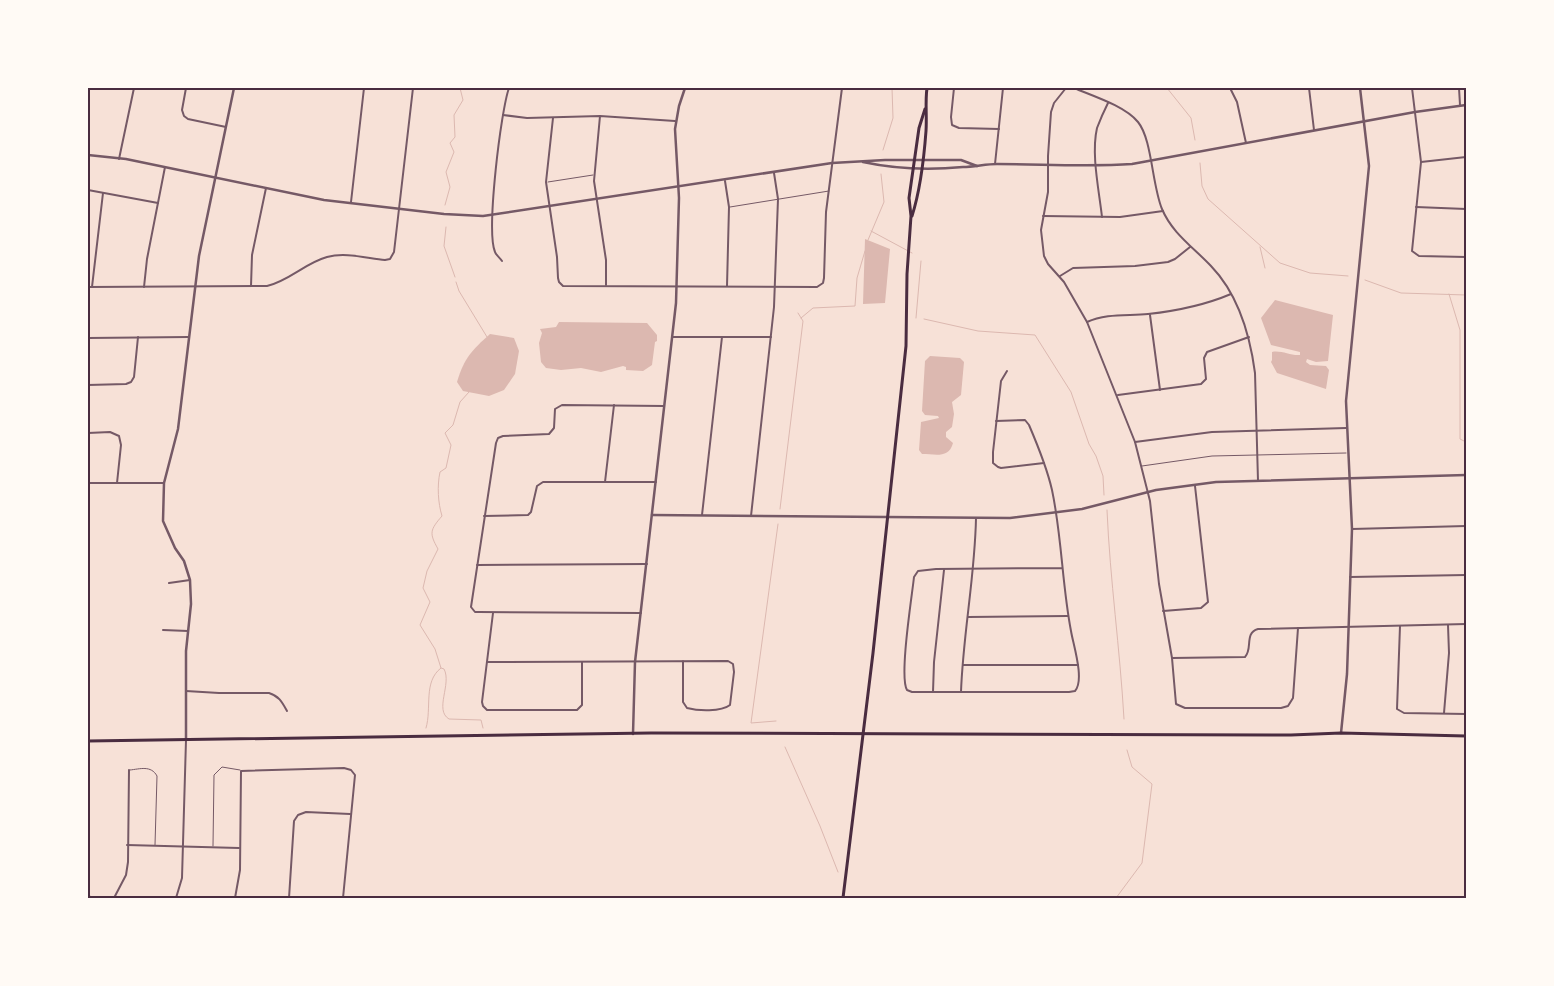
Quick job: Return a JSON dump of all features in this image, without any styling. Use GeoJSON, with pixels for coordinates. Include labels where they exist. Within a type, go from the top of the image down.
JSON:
{"type":"FeatureCollection","features":[{"type":"Feature","properties":{"kind":"main road"},"geometry":{"type":"LineString","coordinates":[[911,216],[917,200],[926,130],[927,88]]}},
{"type":"Feature","properties":{"kind":"main road"},"geometry":{"type":"LineString","coordinates":[[843,898],[906,346],[907,274],[911,216],[909,198],[919,128],[925,110]]}},
{"type":"Feature","properties":{"kind":"main road"},"geometry":{"type":"LineString","coordinates":[[88,741],[863,733],[1291,735],[1341,733],[1466,736]]}},
{"type":"Feature","properties":{"kind":"street"},"geometry":{"type":"LineString","coordinates":[[120,158],[134,88]]}},
{"type":"Feature","properties":{"kind":"street"},"geometry":{"type":"LineString","coordinates":[[186,88],[182,110],[185,118],[226,127]]}},
{"type":"Feature","properties":{"kind":"street"},"geometry":{"type":"LineString","coordinates":[[176,898],[182,878],[184,846],[186,651],[191,604],[190,580],[184,561],[175,548],[163,521],[164,483],[178,429],[199,256],[234,88]]}},
{"type":"Feature","properties":{"kind":"street"},"geometry":{"type":"LineString","coordinates":[[351,202],[364,88]]}},
{"type":"Feature","properties":{"kind":"street"},"geometry":{"type":"LineString","coordinates":[[88,287],[268,286],[276,284],[315,262],[330,256],[343,255],[385,260],[390,258],[394,252],[413,88]]}},
{"type":"Feature","properties":{"kind":"street"},"geometry":{"type":"LineString","coordinates":[[502,261],[494,251],[492,215],[503,114],[509,88]]}},
{"type":"Feature","properties":{"kind":"street"},"geometry":{"type":"LineString","coordinates":[[633,734],[636,662],[677,286],[678,187],[676,121],[684,88]]}},
{"type":"Feature","properties":{"kind":"street"},"geometry":{"type":"LineString","coordinates":[[553,118],[546,182],[559,282],[566,286],[817,287],[823,283],[824,278],[829,191],[842,88]]}},
{"type":"Feature","properties":{"kind":"street"},"geometry":{"type":"LineString","coordinates":[[954,88],[950,117],[952,125],[959,128],[999,129]]}},
{"type":"Feature","properties":{"kind":"street"},"geometry":{"type":"LineString","coordinates":[[995,164],[1003,88]]}},
{"type":"Feature","properties":{"kind":"street"},"geometry":{"type":"LineString","coordinates":[[1066,88],[1054,104],[1051,112],[1048,192],[1042,230],[1044,256],[1048,264],[1060,276],[1088,322],[1135,442],[1148,492],[1163,611],[1172,658],[1174,701],[1178,706],[1185,708],[1285,708],[1293,698],[1298,628]]}},
{"type":"Feature","properties":{"kind":"street"},"geometry":{"type":"LineString","coordinates":[[1074,88],[1128,113],[1137,120],[1144,132],[1156,192],[1163,211],[1176,231],[1216,272],[1231,294],[1249,337],[1255,373],[1258,481]]}},
{"type":"Feature","properties":{"kind":"street"},"geometry":{"type":"LineString","coordinates":[[1230,88],[1237,102],[1247,143]]}},
{"type":"Feature","properties":{"kind":"street"},"geometry":{"type":"LineString","coordinates":[[1309,88],[1314,130]]}},
{"type":"Feature","properties":{"kind":"street"},"geometry":{"type":"LineString","coordinates":[[1341,733],[1347,674],[1352,528],[1346,428],[1347,383],[1369,166],[1360,88]]}},
{"type":"Feature","properties":{"kind":"street"},"geometry":{"type":"LineString","coordinates":[[1412,88],[1421,162],[1412,247],[1414,253],[1419,256],[1466,257]]}},
{"type":"Feature","properties":{"kind":"street"},"geometry":{"type":"LineString","coordinates":[[1459,88],[1460,106]]}},
{"type":"Feature","properties":{"kind":"street"},"geometry":{"type":"LineString","coordinates":[[1102,217],[1096,166],[1097,130],[1108,103]]}},
{"type":"Feature","properties":{"kind":"street"},"geometry":{"type":"LineString","coordinates":[[859,162],[886,167],[921,168],[995,164],[1096,166],[1132,164],[1364,121],[1466,105]]}},
{"type":"Feature","properties":{"kind":"street"},"geometry":{"type":"LineString","coordinates":[[503,114],[527,118],[600,116],[676,121]]}},
{"type":"Feature","properties":{"kind":"street"},"geometry":{"type":"LineString","coordinates":[[600,116],[594,175],[606,260],[606,286]]}},
{"type":"Feature","properties":{"kind":"street"},"geometry":{"type":"LineString","coordinates":[[88,155],[120,158],[324,200],[444,214],[492,215],[832,163],[885,160],[961,160],[976,166]]}},
{"type":"Feature","properties":{"kind":"street"},"geometry":{"type":"LineString","coordinates":[[1421,162],[1466,157]]}},
{"type":"Feature","properties":{"kind":"street"},"geometry":{"type":"LineString","coordinates":[[144,287],[147,259],[165,167]]}},
{"type":"Feature","properties":{"kind":"street"},"geometry":{"type":"LineString","coordinates":[[751,516],[775,286],[778,199],[774,173]]}},
{"type":"Feature","properties":{"kind":"street"},"geometry":{"type":"LineString","coordinates":[[725,180],[729,207],[726,286]]}},
{"type":"Feature","properties":{"kind":"street"},"geometry":{"type":"LineString","coordinates":[[251,286],[252,255],[266,188]]}},
{"type":"Feature","properties":{"kind":"street"},"geometry":{"type":"LineString","coordinates":[[88,190],[158,203]]}},
{"type":"Feature","properties":{"kind":"street"},"geometry":{"type":"LineString","coordinates":[[92,287],[103,193]]}},
{"type":"Feature","properties":{"kind":"street"},"geometry":{"type":"LineString","coordinates":[[1416,207],[1466,208]]}},
{"type":"Feature","properties":{"kind":"street"},"geometry":{"type":"LineString","coordinates":[[1044,216],[1131,216],[1163,211]]}},
{"type":"Feature","properties":{"kind":"street"},"geometry":{"type":"LineString","coordinates":[[1060,276],[1073,268],[1136,266],[1168,262],[1176,259],[1190,247]]}},
{"type":"Feature","properties":{"kind":"street"},"geometry":{"type":"LineString","coordinates":[[1088,322],[1100,316],[1150,314],[1194,306],[1231,294]]}},
{"type":"Feature","properties":{"kind":"street"},"geometry":{"type":"LineString","coordinates":[[1150,314],[1160,390]]}},
{"type":"Feature","properties":{"kind":"street"},"geometry":{"type":"LineString","coordinates":[[88,384],[126,384],[132,382],[138,337]]}},
{"type":"Feature","properties":{"kind":"street"},"geometry":{"type":"LineString","coordinates":[[672,337],[771,337]]}},
{"type":"Feature","properties":{"kind":"street"},"geometry":{"type":"LineString","coordinates":[[702,515],[722,337]]}},
{"type":"Feature","properties":{"kind":"street"},"geometry":{"type":"LineString","coordinates":[[1118,395],[1201,384],[1206,380],[1204,358],[1207,352],[1249,337]]}},
{"type":"Feature","properties":{"kind":"street"},"geometry":{"type":"LineString","coordinates":[[88,338],[189,338]]}},
{"type":"Feature","properties":{"kind":"street"},"geometry":{"type":"LineString","coordinates":[[1007,371],[1001,381],[992,458],[995,466],[1008,468],[1044,463]]}},
{"type":"Feature","properties":{"kind":"street"},"geometry":{"type":"LineString","coordinates":[[605,482],[614,405]]}},
{"type":"Feature","properties":{"kind":"street"},"geometry":{"type":"LineString","coordinates":[[641,613],[475,612],[471,607],[484,516],[498,438],[503,436],[549,434],[554,428],[554,412],[558,406],[664,406]]}},
{"type":"Feature","properties":{"kind":"street"},"geometry":{"type":"LineString","coordinates":[[996,421],[1025,420],[1030,425],[1044,463],[1056,512],[1068,616],[1078,665],[1079,685],[1073,692],[912,692],[907,690],[904,683],[905,658],[916,572],[923,569],[1062,568]]}},
{"type":"Feature","properties":{"kind":"street"},"geometry":{"type":"LineString","coordinates":[[1135,442],[1205,432],[1346,428]]}},
{"type":"Feature","properties":{"kind":"street"},"geometry":{"type":"LineString","coordinates":[[88,432],[110,432],[119,436],[122,445],[117,483]]}},
{"type":"Feature","properties":{"kind":"street"},"geometry":{"type":"LineString","coordinates":[[652,515],[1019,518],[1082,509],[1148,492],[1195,485],[1258,481],[1466,475]]}},
{"type":"Feature","properties":{"kind":"street"},"geometry":{"type":"LineString","coordinates":[[484,516],[528,515],[531,512],[537,487],[541,483],[656,482]]}},
{"type":"Feature","properties":{"kind":"street"},"geometry":{"type":"LineString","coordinates":[[88,483],[164,483]]}},
{"type":"Feature","properties":{"kind":"street"},"geometry":{"type":"LineString","coordinates":[[1163,611],[1201,608],[1208,602],[1195,485]]}},
{"type":"Feature","properties":{"kind":"street"},"geometry":{"type":"LineString","coordinates":[[962,692],[962,665],[973,569],[976,518]]}},
{"type":"Feature","properties":{"kind":"street"},"geometry":{"type":"LineString","coordinates":[[1352,528],[1466,526]]}},
{"type":"Feature","properties":{"kind":"street"},"geometry":{"type":"LineString","coordinates":[[477,564],[647,564]]}},
{"type":"Feature","properties":{"kind":"street"},"geometry":{"type":"LineString","coordinates":[[933,692],[934,662],[944,569]]}},
{"type":"Feature","properties":{"kind":"street"},"geometry":{"type":"LineString","coordinates":[[1350,577],[1466,575]]}},
{"type":"Feature","properties":{"kind":"street"},"geometry":{"type":"LineString","coordinates":[[169,583],[190,580]]}},
{"type":"Feature","properties":{"kind":"street"},"geometry":{"type":"LineString","coordinates":[[493,612],[482,700],[483,706],[491,711],[579,709],[582,705],[582,662]]}},
{"type":"Feature","properties":{"kind":"street"},"geometry":{"type":"LineString","coordinates":[[967,617],[1068,616]]}},
{"type":"Feature","properties":{"kind":"street"},"geometry":{"type":"LineString","coordinates":[[1172,658],[1242,658],[1248,655],[1250,636],[1254,630],[1466,624]]}},
{"type":"Feature","properties":{"kind":"street"},"geometry":{"type":"LineString","coordinates":[[1444,714],[1449,653],[1448,625]]}},
{"type":"Feature","properties":{"kind":"street"},"geometry":{"type":"LineString","coordinates":[[1400,626],[1397,710],[1404,713],[1466,714]]}},
{"type":"Feature","properties":{"kind":"street"},"geometry":{"type":"LineString","coordinates":[[163,630],[188,631]]}},
{"type":"Feature","properties":{"kind":"street"},"geometry":{"type":"LineString","coordinates":[[487,662],[636,662],[683,661],[728,661],[733,664],[734,672],[731,703],[728,708],[687,708],[684,702],[683,661]]}},
{"type":"Feature","properties":{"kind":"street"},"geometry":{"type":"LineString","coordinates":[[962,665],[1078,665]]}},
{"type":"Feature","properties":{"kind":"street"},"geometry":{"type":"LineString","coordinates":[[186,691],[269,693],[274,694],[281,700],[287,711]]}},
{"type":"Feature","properties":{"kind":"street"},"geometry":{"type":"LineString","coordinates":[[114,898],[126,875],[128,862],[129,770]]}},
{"type":"Feature","properties":{"kind":"street"},"geometry":{"type":"LineString","coordinates":[[235,898],[240,870],[241,771],[350,770],[355,774],[343,898]]}},
{"type":"Feature","properties":{"kind":"street"},"geometry":{"type":"LineString","coordinates":[[289,898],[294,821],[298,815],[306,812],[351,814]]}},
{"type":"Feature","properties":{"kind":"street"},"geometry":{"type":"LineString","coordinates":[[127,845],[239,848]]}},
{"type":"Feature","properties":{"kind":"street"},"geometry":{"type":"LineString","coordinates":[[88,896],[93,898]]}},
{"type":"Feature","properties":{"kind":"lane"},"geometry":{"type":"LineString","coordinates":[[546,182],[594,175]]}},
{"type":"Feature","properties":{"kind":"lane"},"geometry":{"type":"LineString","coordinates":[[729,207],[829,191]]}},
{"type":"Feature","properties":{"kind":"lane"},"geometry":{"type":"LineString","coordinates":[[1142,466],[1212,456],[1347,453]]}},
{"type":"Feature","properties":{"kind":"lane"},"geometry":{"type":"LineString","coordinates":[[213,847],[214,775],[222,767],[241,771]]}},
{"type":"Feature","properties":{"kind":"lane"},"geometry":{"type":"LineString","coordinates":[[129,770],[150,768],[154,770],[156,776],[154,845]]}},
{"type":"Feature","properties":{"kind":"shaded area"},"geometry":{"type":"Polygon","coordinates":[[[865,239],[890,249],[885,303],[863,304],[865,239]]]}},
{"type":"Feature","properties":{"kind":"shaded area"},"geometry":{"type":"Polygon","coordinates":[[[1275,300],[1333,315],[1328,361],[1316,362],[1307,359],[1306,362],[1310,365],[1326,366],[1329,370],[1326,389],[1277,373],[1271,362],[1272,352],[1300,355],[1300,352],[1271,345],[1261,318],[1275,300]]]}},
{"type":"Feature","properties":{"kind":"shaded area"},"geometry":{"type":"Polygon","coordinates":[[[559,322],[647,323],[657,335],[652,365],[643,371],[626,370],[626,367],[623,366],[601,372],[581,368],[561,370],[546,368],[541,362],[539,343],[542,333],[540,329],[556,327],[559,322]]]}},
{"type":"Feature","properties":{"kind":"shaded area"},"geometry":{"type":"Polygon","coordinates":[[[490,334],[514,338],[519,351],[515,374],[504,390],[489,396],[463,391],[457,382],[466,360],[473,350],[490,334]]]}},
{"type":"Feature","properties":{"kind":"shaded area"},"geometry":{"type":"Polygon","coordinates":[[[930,356],[960,358],[964,362],[961,395],[952,402],[954,414],[952,427],[946,432],[946,437],[953,443],[945,454],[922,454],[919,450],[921,422],[939,418],[938,416],[925,415],[922,411],[925,361],[930,356]]]}},
{"type":"Feature","properties":{"kind":"waterway"},"geometry":{"type":"LineString","coordinates":[[445,205],[450,187],[446,172],[454,152],[450,143],[455,137],[454,115],[463,100],[460,88]]}},
{"type":"Feature","properties":{"kind":"waterway"},"geometry":{"type":"LineString","coordinates":[[883,150],[893,118],[892,88]]}},
{"type":"Feature","properties":{"kind":"waterway"},"geometry":{"type":"LineString","coordinates":[[1167,88],[1191,118],[1195,140]]}},
{"type":"Feature","properties":{"kind":"waterway"},"geometry":{"type":"LineString","coordinates":[[1200,163],[1202,186],[1208,199],[1280,263],[1310,273],[1348,276]]}},
{"type":"Feature","properties":{"kind":"waterway"},"geometry":{"type":"LineString","coordinates":[[868,240],[884,202],[881,174]]}},
{"type":"Feature","properties":{"kind":"waterway"},"geometry":{"type":"LineString","coordinates":[[446,227],[444,246],[455,277]]}},
{"type":"Feature","properties":{"kind":"waterway"},"geometry":{"type":"LineString","coordinates":[[871,231],[912,253]]}},
{"type":"Feature","properties":{"kind":"waterway"},"geometry":{"type":"LineString","coordinates":[[1260,247],[1265,268]]}},
{"type":"Feature","properties":{"kind":"waterway"},"geometry":{"type":"LineString","coordinates":[[801,318],[813,308],[855,306],[857,278],[865,251]]}},
{"type":"Feature","properties":{"kind":"waterway"},"geometry":{"type":"LineString","coordinates":[[916,318],[921,261]]}},
{"type":"Feature","properties":{"kind":"waterway"},"geometry":{"type":"LineString","coordinates":[[1365,280],[1401,293],[1466,295]]}},
{"type":"Feature","properties":{"kind":"waterway"},"geometry":{"type":"LineString","coordinates":[[456,282],[459,291],[487,337]]}},
{"type":"Feature","properties":{"kind":"waterway"},"geometry":{"type":"LineString","coordinates":[[1449,294],[1460,330],[1460,439],[1466,442]]}},
{"type":"Feature","properties":{"kind":"waterway"},"geometry":{"type":"LineString","coordinates":[[780,509],[803,321],[798,313]]}},
{"type":"Feature","properties":{"kind":"waterway"},"geometry":{"type":"LineString","coordinates":[[924,319],[978,331],[1035,335],[1071,392],[1089,444],[1096,456],[1103,476],[1104,495]]}},
{"type":"Feature","properties":{"kind":"waterway"},"geometry":{"type":"LineString","coordinates":[[426,728],[430,688],[435,674],[441,668],[435,649],[420,625],[430,602],[423,588],[427,571],[438,549],[432,532],[442,516],[438,494],[439,477],[440,472],[446,468],[451,445],[445,433],[453,425],[460,402],[469,392]]}},
{"type":"Feature","properties":{"kind":"waterway"},"geometry":{"type":"LineString","coordinates":[[1107,510],[1124,719]]}},
{"type":"Feature","properties":{"kind":"waterway"},"geometry":{"type":"LineString","coordinates":[[776,721],[751,723],[778,524]]}},
{"type":"Feature","properties":{"kind":"waterway"},"geometry":{"type":"LineString","coordinates":[[441,668],[444,669],[446,675],[443,703],[445,715],[449,719],[481,720],[483,728]]}},
{"type":"Feature","properties":{"kind":"waterway"},"geometry":{"type":"LineString","coordinates":[[785,747],[838,872]]}},
{"type":"Feature","properties":{"kind":"waterway"},"geometry":{"type":"LineString","coordinates":[[1116,898],[1142,863],[1152,784],[1132,767],[1127,750]]}}]}
